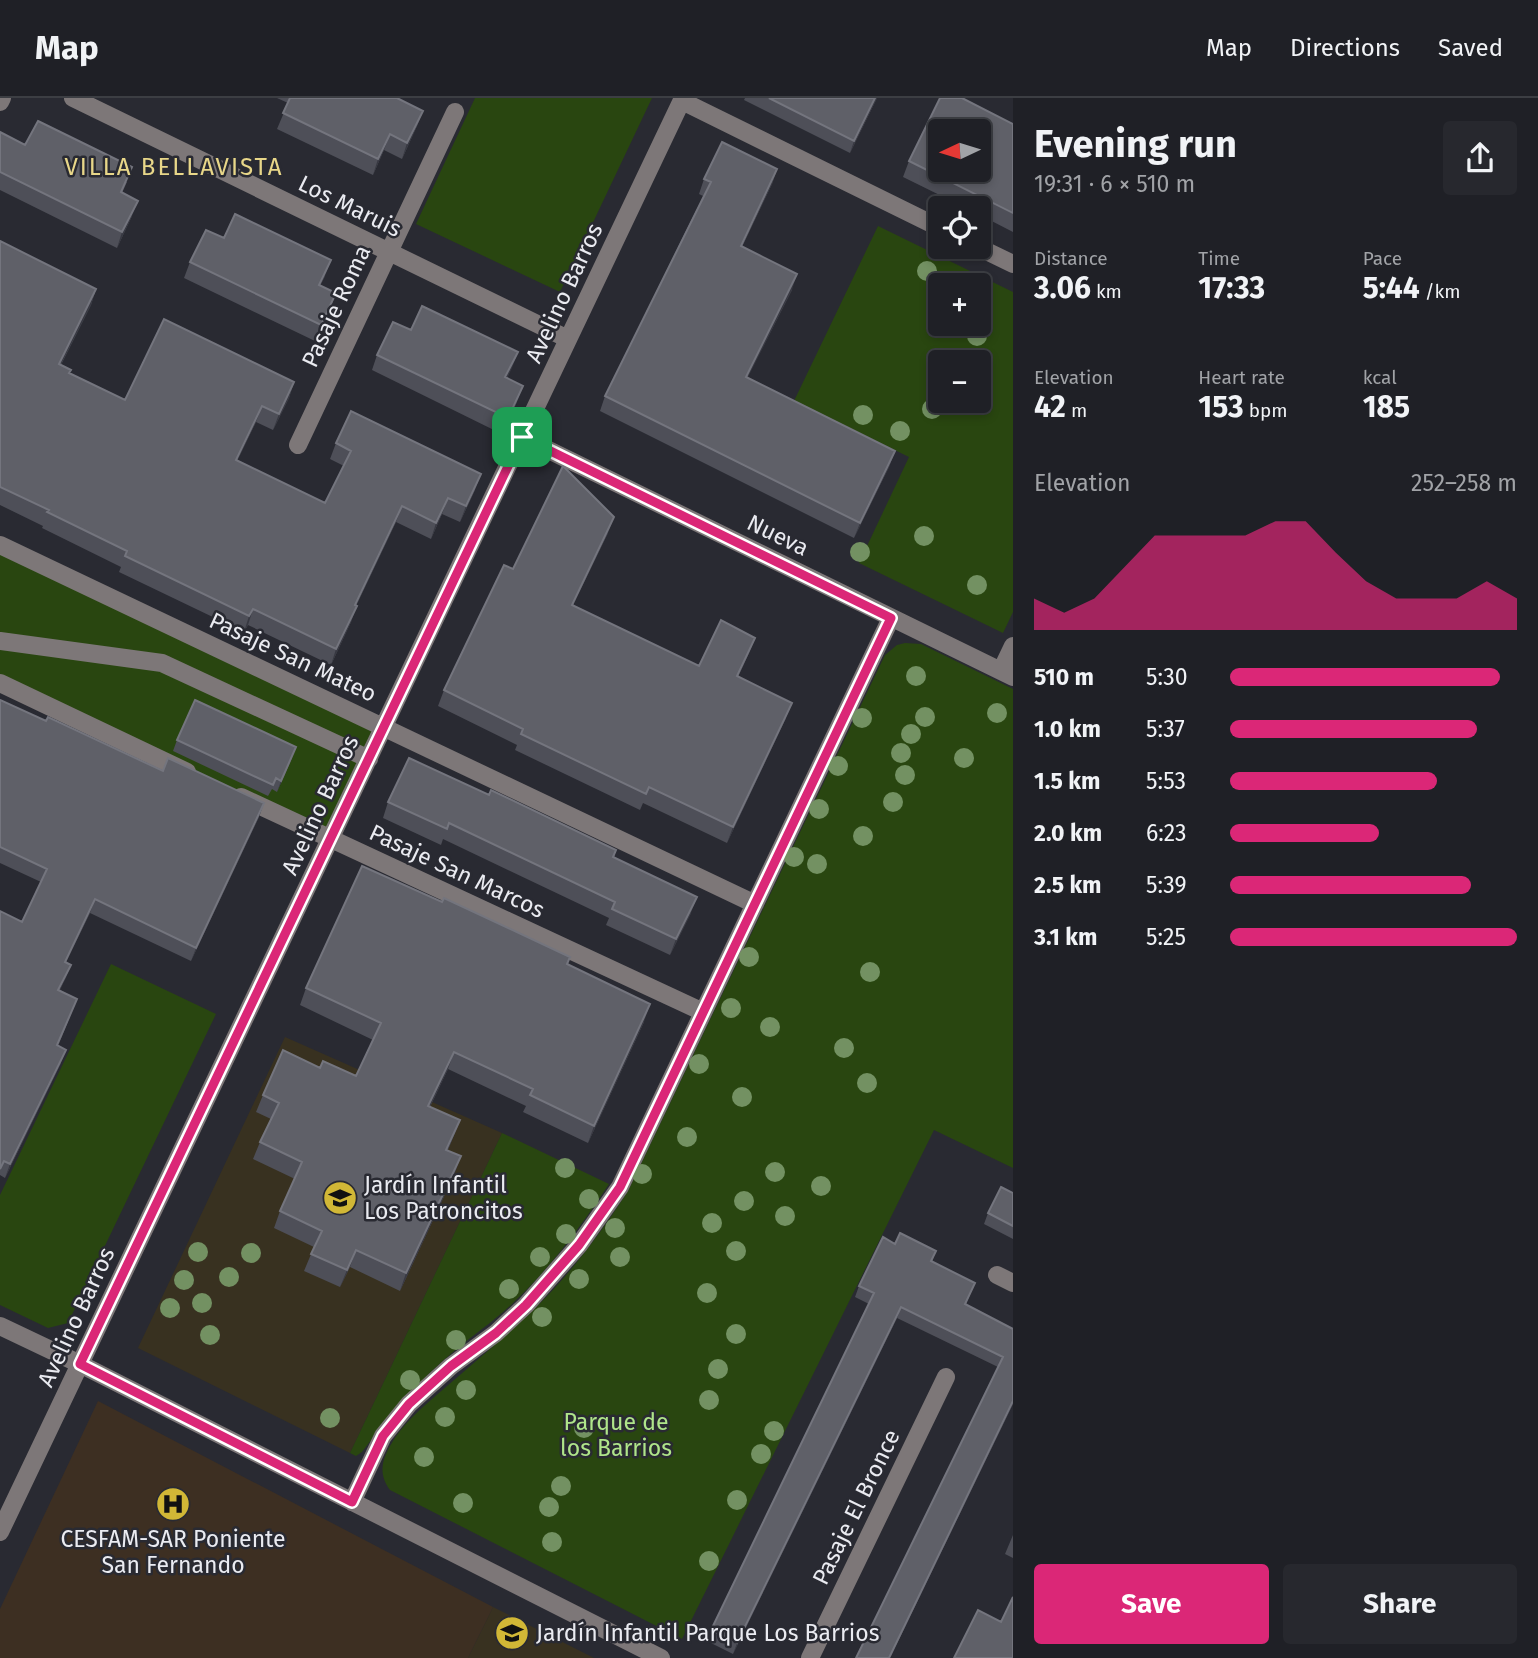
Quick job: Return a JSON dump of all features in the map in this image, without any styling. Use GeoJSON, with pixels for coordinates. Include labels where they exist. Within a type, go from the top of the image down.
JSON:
{"type":"FeatureCollection","features":[{"type":"Feature","properties":{"kind":"street","name":"Los Maruis"},"geometry":{"type":"LineString","coordinates":[[73,98],[568,340]]}},
{"type":"Feature","properties":{"kind":"street"},"geometry":{"type":"LineString","coordinates":[[682,100],[928,222]]}},
{"type":"Feature","properties":{"kind":"street","name":"Avelino Barros"},"geometry":{"type":"LineString","coordinates":[[0,1532],[682,100]]}},
{"type":"Feature","properties":{"kind":"street","name":"Pasaje Roma"},"geometry":{"type":"LineString","coordinates":[[298,445],[455,112]]}},
{"type":"Feature","properties":{"kind":"street"},"geometry":{"type":"LineString","coordinates":[[991,253],[1013,264]]}},
{"type":"Feature","properties":{"kind":"street","name":"Nueva"},"geometry":{"type":"LineString","coordinates":[[522,437],[1007,674]]}},
{"type":"Feature","properties":{"kind":"street","name":"Pasaje San Mateo"},"geometry":{"type":"LineString","coordinates":[[0,545],[755,904]]}},
{"type":"Feature","properties":{"kind":"street"},"geometry":{"type":"LineString","coordinates":[[352,1502],[383,1436],[409,1404],[526,1305],[571,1255],[620,1187],[891,618]]}},
{"type":"Feature","properties":{"kind":"street"},"geometry":{"type":"LineString","coordinates":[[0,640],[162,663],[369,759]]}},
{"type":"Feature","properties":{"kind":"street"},"geometry":{"type":"LineString","coordinates":[[1007,674],[1013,646]]}},
{"type":"Feature","properties":{"kind":"street"},"geometry":{"type":"LineString","coordinates":[[0,684],[198,777]]}},
{"type":"Feature","properties":{"kind":"street","name":"Pasaje San Marcos"},"geometry":{"type":"LineString","coordinates":[[222,788],[703,1012]]}},
{"type":"Feature","properties":{"kind":"street"},"geometry":{"type":"LineString","coordinates":[[0,1326],[662,1658]]}},
{"type":"Feature","properties":{"kind":"street","name":"Pasaje El Bronce"},"geometry":{"type":"LineString","coordinates":[[810,1658],[946,1377]]}},
{"type":"Feature","properties":{"kind":"shaded area","name":"Jardín Infantil Los Patroncitos"},"geometry":{"type":"Polygon","coordinates":[[[285,1037],[502,1133],[350,1453],[138,1348],[285,1037]]]}},
{"type":"Feature","properties":{"kind":"shaded area","name":"CESFAM-SAR Poniente San Fernando"},"geometry":{"type":"Polygon","coordinates":[[[98,1401],[493,1607],[468,1658],[0,1658],[0,1609],[98,1401]]]}},
{"type":"Feature","properties":{"kind":"shaded area","name":"Jardín Infantil Parque Los Barrios"},"geometry":{"type":"Polygon","coordinates":[[[493,1607],[594,1658],[468,1658],[493,1607]]]}},
{"type":"Feature","properties":{"kind":"green space"},"geometry":{"type":"Polygon","coordinates":[[[475,98],[652,98],[560,292],[416,224],[475,98]]]}},
{"type":"Feature","properties":{"kind":"green space"},"geometry":{"type":"Polygon","coordinates":[[[878,226],[928,250],[928,259],[946,259],[974,273],[928,273],[928,336],[991,336],[991,281],[1013,292],[1013,612],[1003,633],[859,563],[909,457],[794,401],[878,226]]]}},
{"type":"Feature","properties":{"kind":"green space"},"geometry":{"type":"Polygon","coordinates":[[[0,545],[384,727],[331,839],[0,683],[0,545]]]}},
{"type":"Feature","properties":{"kind":"green space","name":"Parque de los Barrios"},"geometry":{"type":"Polygon","coordinates":[[[921,644],[1013,689],[1013,1168],[934,1130],[682,1639],[390,1490],[384,1479],[383,1463],[395,1438],[413,1417],[521,1321],[572,1269],[628,1191],[885,655],[897,645],[921,644]]]}},
{"type":"Feature","properties":{"kind":"green space"},"geometry":{"type":"Polygon","coordinates":[[[111,964],[216,1014],[68,1323],[48,1328],[0,1305],[0,1195],[111,964]]]}},
{"type":"Feature","properties":{"kind":"green space"},"geometry":{"type":"Polygon","coordinates":[[[502,1133],[609,1184],[554,1260],[529,1288],[428,1375],[356,1456],[350,1453],[502,1133]]]}},
{"type":"Feature","properties":{"kind":"building"},"geometry":{"type":"Polygon","coordinates":[[[290,98],[397,98],[423,111],[407,143],[390,134],[378,159],[283,113],[290,98]]]}},
{"type":"Feature","properties":{"kind":"building"},"geometry":{"type":"Polygon","coordinates":[[[769,98],[875,98],[854,141],[769,98]]]}},
{"type":"Feature","properties":{"kind":"building"},"geometry":{"type":"Polygon","coordinates":[[[940,98],[962,98],[1013,124],[1013,213],[991,202],[991,196],[979,196],[951,182],[991,182],[991,119],[930,119],[940,98]]]}},
{"type":"Feature","properties":{"kind":"building"},"geometry":{"type":"Polygon","coordinates":[[[38,121],[132,167],[121,192],[138,201],[122,232],[0,172],[0,132],[25,145],[38,121]]]}},
{"type":"Feature","properties":{"kind":"building"},"geometry":{"type":"Polygon","coordinates":[[[928,122],[928,170],[909,161],[928,122]]]}},
{"type":"Feature","properties":{"kind":"building"},"geometry":{"type":"Polygon","coordinates":[[[722,142],[777,169],[741,246],[797,274],[746,377],[895,451],[860,523],[605,396],[711,182],[704,179],[722,142]]]}},
{"type":"Feature","properties":{"kind":"building"},"geometry":{"type":"Polygon","coordinates":[[[235,214],[331,260],[319,285],[336,293],[321,325],[190,262],[206,230],[224,238],[235,214]]]}},
{"type":"Feature","properties":{"kind":"building"},"geometry":{"type":"Polygon","coordinates":[[[0,241],[96,289],[59,364],[71,370],[69,373],[125,400],[164,319],[294,382],[279,414],[262,406],[236,460],[325,503],[351,451],[336,443],[351,411],[481,474],[466,506],[448,498],[436,523],[402,506],[336,649],[253,609],[249,616],[125,556],[127,551],[0,487],[0,241]]]}},
{"type":"Feature","properties":{"kind":"building"},"geometry":{"type":"Polygon","coordinates":[[[422,306],[518,352],[505,377],[523,386],[508,418],[377,355],[393,322],[411,330],[422,306]]]}},
{"type":"Feature","properties":{"kind":"building"},"geometry":{"type":"Polygon","coordinates":[[[563,466],[614,517],[572,605],[699,666],[721,620],[755,638],[737,676],[792,703],[733,827],[649,787],[646,794],[521,734],[523,729],[444,690],[504,565],[513,569],[563,466]]]}},
{"type":"Feature","properties":{"kind":"building"},"geometry":{"type":"Polygon","coordinates":[[[0,700],[46,721],[48,717],[163,771],[168,758],[264,803],[196,948],[95,899],[65,962],[71,965],[58,990],[77,999],[57,1045],[66,1050],[10,1164],[4,1161],[0,1169],[0,911],[22,922],[47,869],[0,847],[0,700]]]}},
{"type":"Feature","properties":{"kind":"building"},"geometry":{"type":"Polygon","coordinates":[[[195,700],[296,747],[281,781],[276,778],[273,785],[177,740],[195,700]]]}},
{"type":"Feature","properties":{"kind":"building"},"geometry":{"type":"Polygon","coordinates":[[[409,758],[489,795],[491,790],[616,850],[613,857],[697,897],[676,939],[612,909],[615,902],[449,823],[447,829],[388,802],[409,758]]]}},
{"type":"Feature","properties":{"kind":"building"},"geometry":{"type":"Polygon","coordinates":[[[362,866],[442,902],[444,898],[570,957],[567,964],[650,1004],[594,1126],[530,1095],[533,1089],[454,1052],[428,1106],[460,1120],[446,1150],[461,1156],[406,1273],[356,1250],[347,1270],[311,1254],[322,1231],[280,1211],[302,1162],[260,1142],[279,1103],[263,1095],[283,1050],[320,1068],[323,1061],[356,1076],[381,1023],[306,988],[362,866]]]}},
{"type":"Feature","properties":{"kind":"building"},"geometry":{"type":"Polygon","coordinates":[[[1001,1187],[1013,1193],[1013,1226],[988,1213],[1001,1187]]]}},
{"type":"Feature","properties":{"kind":"building"},"geometry":{"type":"Polygon","coordinates":[[[900,1233],[936,1251],[931,1261],[975,1283],[965,1304],[1013,1329],[1013,1401],[889,1658],[856,1658],[1003,1357],[901,1307],[737,1643],[711,1630],[874,1293],[859,1286],[883,1237],[895,1244],[900,1233]]]}},
{"type":"Feature","properties":{"kind":"building"},"geometry":{"type":"Polygon","coordinates":[[[1013,1597],[1013,1658],[954,1658],[978,1610],[1001,1622],[1013,1597]]]}},
{"type":"Feature","properties":{"kind":"place","name":"Jardín Infantil Los Patroncitos"},"geometry":{"type":"Point","coordinates":[340,1198]}},
{"type":"Feature","properties":{"kind":"place","name":"CESFAM-SAR Poniente San Fernando"},"geometry":{"type":"Point","coordinates":[173,1504]}},
{"type":"Feature","properties":{"kind":"place","name":"Jardín Infantil Parque Los Barrios"},"geometry":{"type":"Point","coordinates":[512,1633]}},
{"type":"Feature","properties":{"kind":"district","name":"VILLA BELLAVISTA"},"geometry":{"type":"Point","coordinates":[174,167]}},
{"type":"Feature","properties":{"kind":"route"},"geometry":{"type":"LineString","coordinates":[[522,437],[891,618],[620,1187],[579,1245],[526,1305],[409,1404],[383,1436],[352,1502],[80,1364],[522,437]]}}]}
